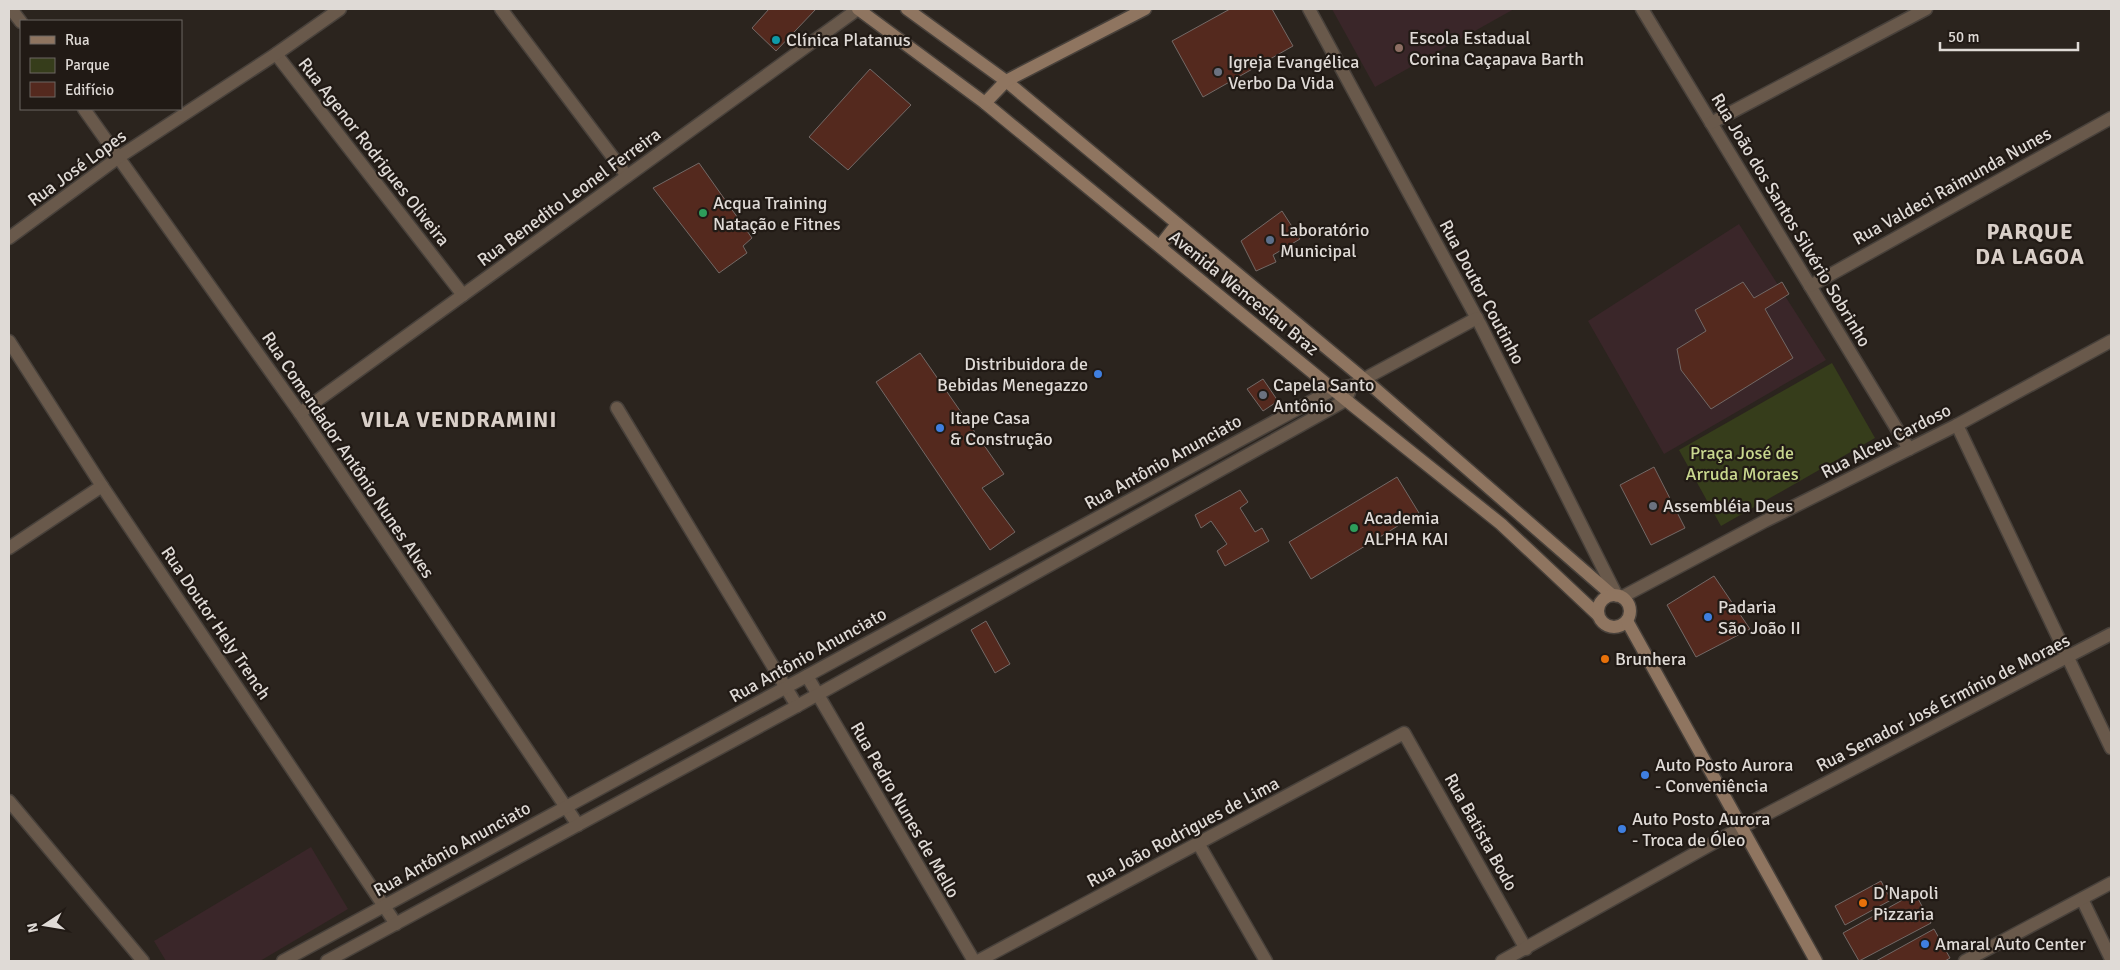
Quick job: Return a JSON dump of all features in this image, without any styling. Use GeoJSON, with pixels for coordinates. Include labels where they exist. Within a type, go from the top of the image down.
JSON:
{"type":"FeatureCollection","features":[{"type":"Feature","properties":{"kind":"main road","name":"Avenida Wenceslau Braz"},"geometry":{"type":"LineString","coordinates":[[858,9],[985,103],[1500,524],[1598,616]]}},
{"type":"Feature","properties":{"kind":"main road","name":"Avenida Wenceslau Braz"},"geometry":{"type":"LineString","coordinates":[[907,9],[1006,81],[1364,379],[1617,596]]}},
{"type":"Feature","properties":{"kind":"main road"},"geometry":{"type":"LineString","coordinates":[[985,103],[1006,81],[1145,9]]}},
{"type":"Feature","properties":{"kind":"main road"},"geometry":{"type":"LineString","coordinates":[[1160,246],[1178,224]]}},
{"type":"Feature","properties":{"kind":"main road"},"geometry":{"type":"LineString","coordinates":[[1617,596],[1629,606],[1629,616],[1627,621],[1619,627],[1608,627],[1600,620],[1598,610],[1602,600],[1617,596]]}},
{"type":"Feature","properties":{"kind":"main road"},"geometry":{"type":"LineString","coordinates":[[1627,621],[1816,961]]}},
{"type":"Feature","properties":{"kind":"street"},"geometry":{"type":"LineString","coordinates":[[12,9],[20,21]]}},
{"type":"Feature","properties":{"kind":"street","name":"Rua José Lopes"},"geometry":{"type":"LineString","coordinates":[[9,238],[119,157],[276,54],[340,9]]}},
{"type":"Feature","properties":{"kind":"street"},"geometry":{"type":"LineString","coordinates":[[501,9],[627,176]]}},
{"type":"Feature","properties":{"kind":"street","name":"Rua Benedito Leonel Ferreira"},"geometry":{"type":"LineString","coordinates":[[300,413],[858,9]]}},
{"type":"Feature","properties":{"kind":"street","name":"Rua Doutor Coutinho"},"geometry":{"type":"LineString","coordinates":[[1309,9],[1477,318],[1617,596]]}},
{"type":"Feature","properties":{"kind":"street","name":"Rua João dos Santos Silvério Sobrinho"},"geometry":{"type":"LineString","coordinates":[[1642,9],[1909,449]]}},
{"type":"Feature","properties":{"kind":"street"},"geometry":{"type":"LineString","coordinates":[[1712,123],[1926,9]]}},
{"type":"Feature","properties":{"kind":"street","name":"Rua Agenor Rodrigues Oliveira"},"geometry":{"type":"LineString","coordinates":[[276,54],[463,295]]}},
{"type":"Feature","properties":{"kind":"street","name":"Rua Comendador Antônio Nunes Alves"},"geometry":{"type":"LineString","coordinates":[[85,110],[300,413],[578,825]]}},
{"type":"Feature","properties":{"kind":"street","name":"Rua Valdeci Raimunda Nunes"},"geometry":{"type":"LineString","coordinates":[[1810,286],[2111,118]]}},
{"type":"Feature","properties":{"kind":"street","name":"Rua Antônio Anunciato"},"geometry":{"type":"LineString","coordinates":[[283,961],[1334,389],[1351,386],[1477,318]]}},
{"type":"Feature","properties":{"kind":"street","name":"Rua Doutor Hely Trench"},"geometry":{"type":"LineString","coordinates":[[9,341],[102,486],[396,924]]}},
{"type":"Feature","properties":{"kind":"street","name":"Rua Alceu Cardoso"},"geometry":{"type":"LineString","coordinates":[[1617,596],[1957,425],[2111,341]]}},
{"type":"Feature","properties":{"kind":"street"},"geometry":{"type":"LineString","coordinates":[[1346,400],[1351,386]]}},
{"type":"Feature","properties":{"kind":"street","name":"Rua Antônio Anunciato"},"geometry":{"type":"LineString","coordinates":[[327,961],[796,706],[1346,400]]}},
{"type":"Feature","properties":{"kind":"street"},"geometry":{"type":"LineString","coordinates":[[617,408],[796,706]]}},
{"type":"Feature","properties":{"kind":"street"},"geometry":{"type":"LineString","coordinates":[[1957,425],[2111,748]]}},
{"type":"Feature","properties":{"kind":"street"},"geometry":{"type":"LineString","coordinates":[[1171,477],[1181,492]]}},
{"type":"Feature","properties":{"kind":"street"},"geometry":{"type":"LineString","coordinates":[[9,548],[102,486]]}},
{"type":"Feature","properties":{"kind":"street"},"geometry":{"type":"LineString","coordinates":[[1020,560],[1029,576]]}},
{"type":"Feature","properties":{"kind":"street","name":"Rua Senador José Ermínio de Moraes"},"geometry":{"type":"LineString","coordinates":[[1502,961],[1742,828],[2111,634]]}},
{"type":"Feature","properties":{"kind":"street","name":"Rua Pedro Nunes de Mello"},"geometry":{"type":"LineString","coordinates":[[807,676],[974,961]]}},
{"type":"Feature","properties":{"kind":"street","name":"Rua João Rodrigues de Lima"},"geometry":{"type":"LineString","coordinates":[[978,961],[1404,733]]}},
{"type":"Feature","properties":{"kind":"street","name":"Rua Batista Bodo"},"geometry":{"type":"LineString","coordinates":[[1404,733],[1526,949]]}},
{"type":"Feature","properties":{"kind":"street"},"geometry":{"type":"LineString","coordinates":[[9,801],[143,961]]}},
{"type":"Feature","properties":{"kind":"street"},"geometry":{"type":"LineString","coordinates":[[512,836],[523,855]]}},
{"type":"Feature","properties":{"kind":"street"},"geometry":{"type":"LineString","coordinates":[[1198,843],[1266,961]]}},
{"type":"Feature","properties":{"kind":"street"},"geometry":{"type":"LineString","coordinates":[[1965,961],[2111,883]]}},
{"type":"Feature","properties":{"kind":"street"},"geometry":{"type":"LineString","coordinates":[[2082,899],[2111,959]]}},
{"type":"Feature","properties":{"kind":"shaded area","name":"Escola Estadual Corina Caçapava Barth"},"geometry":{"type":"Polygon","coordinates":[[[1332,9],[1514,9],[1375,87],[1332,9]]]}},
{"type":"Feature","properties":{"kind":"shaded area"},"geometry":{"type":"Polygon","coordinates":[[[1739,224],[1826,360],[1664,454],[1588,321],[1739,224]]]}},
{"type":"Feature","properties":{"kind":"shaded area"},"geometry":{"type":"Polygon","coordinates":[[[311,847],[348,909],[260,961],[166,961],[154,941],[311,847]]]}},
{"type":"Feature","properties":{"kind":"green space","name":"Praça José de Arruda Moraes"},"geometry":{"type":"Polygon","coordinates":[[[1832,363],[1875,438],[1721,526],[1679,450],[1832,363]]]}},
{"type":"Feature","properties":{"kind":"building","name":"Clínica Platanus"},"geometry":{"type":"Polygon","coordinates":[[[769,9],[816,9],[776,51],[752,28],[769,9]]]}},
{"type":"Feature","properties":{"kind":"building","name":"Igreja Evangélica Verbo Da Vida"},"geometry":{"type":"Polygon","coordinates":[[[1230,9],[1272,9],[1293,46],[1203,97],[1172,41],[1230,9]]]}},
{"type":"Feature","properties":{"kind":"building"},"geometry":{"type":"Polygon","coordinates":[[[870,69],[911,105],[848,170],[809,137],[870,69]]]}},
{"type":"Feature","properties":{"kind":"building","name":"Acqua Training Natação e Fitnes"},"geometry":{"type":"Polygon","coordinates":[[[699,163],[752,238],[743,246],[747,253],[719,273],[653,188],[699,163]]]}},
{"type":"Feature","properties":{"kind":"building","name":"Laboratório Municipal"},"geometry":{"type":"Polygon","coordinates":[[[1282,211],[1300,239],[1273,255],[1276,262],[1256,271],[1241,241],[1282,211]]]}},
{"type":"Feature","properties":{"kind":"building"},"geometry":{"type":"Polygon","coordinates":[[[1743,282],[1754,298],[1782,282],[1789,294],[1765,309],[1793,358],[1711,409],[1681,370],[1677,349],[1706,331],[1695,310],[1743,282]]]}},
{"type":"Feature","properties":{"kind":"building","name":"Itape Casa & Construção"},"geometry":{"type":"Polygon","coordinates":[[[920,353],[1004,474],[982,488],[1015,532],[990,550],[876,382],[920,353]]]}},
{"type":"Feature","properties":{"kind":"building","name":"Capela Santo Antônio"},"geometry":{"type":"Polygon","coordinates":[[[1263,379],[1278,401],[1263,411],[1247,389],[1263,379]]]}},
{"type":"Feature","properties":{"kind":"building","name":"Assembléia Deus"},"geometry":{"type":"Polygon","coordinates":[[[1654,467],[1685,528],[1651,545],[1620,485],[1654,467]]]}},
{"type":"Feature","properties":{"kind":"building","name":"Academia ALPHA KAI"},"geometry":{"type":"Polygon","coordinates":[[[1397,477],[1419,513],[1311,579],[1289,542],[1397,477]]]}},
{"type":"Feature","properties":{"kind":"building"},"geometry":{"type":"Polygon","coordinates":[[[1240,490],[1248,502],[1240,508],[1255,532],[1262,528],[1269,541],[1225,566],[1217,551],[1227,544],[1211,521],[1201,528],[1195,515],[1240,490]]]}},
{"type":"Feature","properties":{"kind":"building","name":"Padaria São João II"},"geometry":{"type":"Polygon","coordinates":[[[1714,576],[1750,629],[1696,657],[1667,605],[1714,576]]]}},
{"type":"Feature","properties":{"kind":"building"},"geometry":{"type":"Polygon","coordinates":[[[986,621],[1010,664],[995,673],[971,630],[986,621]]]}},
{"type":"Feature","properties":{"kind":"building","name":"D'Napoli Pizzaria"},"geometry":{"type":"Polygon","coordinates":[[[1881,881],[1891,900],[1845,925],[1835,906],[1881,881]]]}},
{"type":"Feature","properties":{"kind":"building"},"geometry":{"type":"Polygon","coordinates":[[[1915,893],[1931,923],[1859,961],[1843,933],[1915,893]]]}},
{"type":"Feature","properties":{"kind":"building","name":"Amaral Auto Center"},"geometry":{"type":"Polygon","coordinates":[[[1934,929],[1950,958],[1945,961],[1876,961],[1934,929]]]}},
{"type":"Feature","properties":{"kind":"place","name":"Clínica Platanus"},"geometry":{"type":"Point","coordinates":[776,40]}},
{"type":"Feature","properties":{"kind":"place","name":"Escola Estadual Corina Caçapava Barth"},"geometry":{"type":"Point","coordinates":[1399,48]}},
{"type":"Feature","properties":{"kind":"place","name":"Igreja Evangélica Verbo Da Vida"},"geometry":{"type":"Point","coordinates":[1218,72]}},
{"type":"Feature","properties":{"kind":"place","name":"Acqua Training Natação e Fitnes"},"geometry":{"type":"Point","coordinates":[703,213]}},
{"type":"Feature","properties":{"kind":"place","name":"Laboratório Municipal"},"geometry":{"type":"Point","coordinates":[1270,240]}},
{"type":"Feature","properties":{"kind":"place","name":"Distribuidora de Bebidas Menegazzo"},"geometry":{"type":"Point","coordinates":[1098,374]}},
{"type":"Feature","properties":{"kind":"place","name":"Capela Santo Antônio"},"geometry":{"type":"Point","coordinates":[1263,395]}},
{"type":"Feature","properties":{"kind":"place","name":"Itape Casa & Construção"},"geometry":{"type":"Point","coordinates":[940,428]}},
{"type":"Feature","properties":{"kind":"place","name":"Assembléia Deus"},"geometry":{"type":"Point","coordinates":[1653,506]}},
{"type":"Feature","properties":{"kind":"place","name":"Academia ALPHA KAI"},"geometry":{"type":"Point","coordinates":[1354,528]}},
{"type":"Feature","properties":{"kind":"place","name":"Padaria São João II"},"geometry":{"type":"Point","coordinates":[1708,617]}},
{"type":"Feature","properties":{"kind":"place","name":"Brunhera"},"geometry":{"type":"Point","coordinates":[1605,659]}},
{"type":"Feature","properties":{"kind":"place","name":"Auto Posto Aurora - Conveniência"},"geometry":{"type":"Point","coordinates":[1645,775]}},
{"type":"Feature","properties":{"kind":"place","name":"Auto Posto Aurora - Troca de Óleo"},"geometry":{"type":"Point","coordinates":[1622,829]}},
{"type":"Feature","properties":{"kind":"place","name":"D'Napoli Pizzaria"},"geometry":{"type":"Point","coordinates":[1863,903]}},
{"type":"Feature","properties":{"kind":"place","name":"Amaral Auto Center"},"geometry":{"type":"Point","coordinates":[1925,944]}},
{"type":"Feature","properties":{"kind":"district","name":"PARQUE DA LAGOA"},"geometry":{"type":"Point","coordinates":[2030,244]}},
{"type":"Feature","properties":{"kind":"district","name":"VILA VENDRAMINI"},"geometry":{"type":"Point","coordinates":[459,419]}}]}
